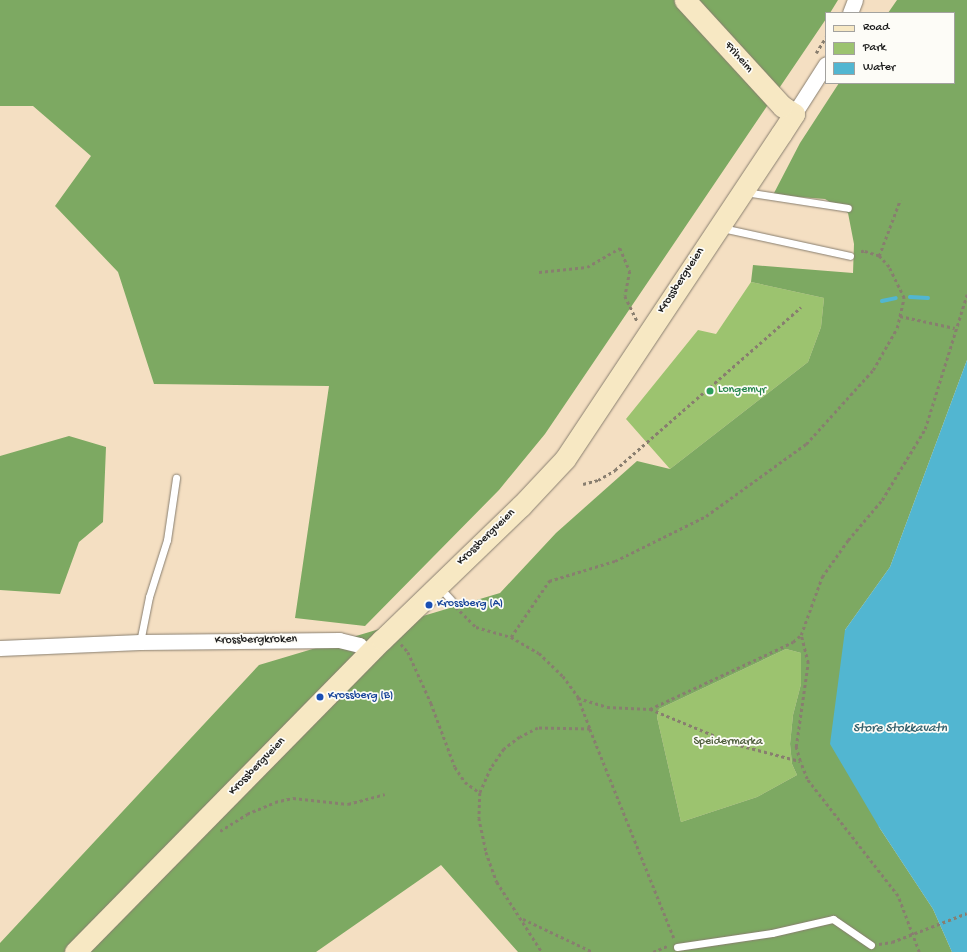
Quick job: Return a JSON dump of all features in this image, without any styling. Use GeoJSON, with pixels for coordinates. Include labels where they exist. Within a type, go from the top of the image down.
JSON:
{"type":"FeatureCollection","features":[{"type":"Feature","properties":{"kind":"street","name":"Friheim"},"geometry":{"type":"LineString","coordinates":[[685,0],[782,106],[794,114]]}},
{"type":"Feature","properties":{"kind":"street"},"geometry":{"type":"LineString","coordinates":[[850,12],[855,0]]}},
{"type":"Feature","properties":{"kind":"street","name":"Krossbergveien"},"geometry":{"type":"LineString","coordinates":[[75,952],[369,654],[445,593],[565,459],[641,324],[717,227],[743,191],[825,66]]}},
{"type":"Feature","properties":{"kind":"street","name":"Krossbergkroken"},"geometry":{"type":"LineString","coordinates":[[0,648],[140,642],[339,640],[359,645],[369,654]]}},
{"type":"Feature","properties":{"kind":"lane"},"geometry":{"type":"LineString","coordinates":[[743,191],[848,208]]}},
{"type":"Feature","properties":{"kind":"lane"},"geometry":{"type":"LineString","coordinates":[[717,227],[850,256]]}},
{"type":"Feature","properties":{"kind":"lane"},"geometry":{"type":"LineString","coordinates":[[140,642],[149,597],[167,540],[176,478]]}},
{"type":"Feature","properties":{"kind":"lane"},"geometry":{"type":"LineString","coordinates":[[677,947],[772,933],[833,919],[871,945]]}},
{"type":"Feature","properties":{"kind":"path"},"geometry":{"type":"LineString","coordinates":[[879,256],[900,200]]}},
{"type":"Feature","properties":{"kind":"path"},"geometry":{"type":"LineString","coordinates":[[539,272],[587,267],[620,248],[630,270],[625,296],[641,324]]}},
{"type":"Feature","properties":{"kind":"path"},"geometry":{"type":"LineString","coordinates":[[511,636],[549,581],[614,561],[706,516],[806,444],[873,370],[898,328],[904,298],[888,267],[879,256],[864,251],[850,256]]}},
{"type":"Feature","properties":{"kind":"path"},"geometry":{"type":"LineString","coordinates":[[650,709],[793,642],[801,635],[822,577],[848,540],[882,500],[925,430],[943,376],[955,328],[967,294]]}},
{"type":"Feature","properties":{"kind":"path"},"geometry":{"type":"LineString","coordinates":[[583,484],[598,480],[615,470],[801,307]]}},
{"type":"Feature","properties":{"kind":"path"},"geometry":{"type":"LineString","coordinates":[[900,316],[955,328]]}},
{"type":"Feature","properties":{"kind":"path"},"geometry":{"type":"LineString","coordinates":[[445,593],[461,615],[476,627],[511,636],[539,653],[563,676],[578,697],[677,947],[665,946],[653,952]]}},
{"type":"Feature","properties":{"kind":"path"},"geometry":{"type":"LineString","coordinates":[[801,635],[808,663],[797,739],[800,761],[807,779],[898,896],[919,952]]}},
{"type":"Feature","properties":{"kind":"path"},"geometry":{"type":"LineString","coordinates":[[398,640],[408,652],[455,767],[465,782],[480,793]]}},
{"type":"Feature","properties":{"kind":"path"},"geometry":{"type":"LineString","coordinates":[[578,697],[607,707],[650,709],[735,744],[800,761]]}},
{"type":"Feature","properties":{"kind":"path"},"geometry":{"type":"LineString","coordinates":[[542,952],[497,882],[486,852],[479,818],[480,793],[491,768],[504,749],[520,737],[538,728],[590,729]]}},
{"type":"Feature","properties":{"kind":"path"},"geometry":{"type":"LineString","coordinates":[[216,834],[247,814],[275,802],[293,798],[348,804],[386,794]]}},
{"type":"Feature","properties":{"kind":"path"},"geometry":{"type":"LineString","coordinates":[[871,945],[892,942],[967,913]]}},
{"type":"Feature","properties":{"kind":"path"},"geometry":{"type":"LineString","coordinates":[[522,919],[593,952]]}},
{"type":"Feature","properties":{"kind":"green space"},"geometry":{"type":"Polygon","coordinates":[[[0,0],[838,0],[831,12],[825,12],[825,20],[545,434],[499,490],[365,626],[295,618],[329,386],[154,384],[118,272],[55,206],[91,156],[33,106],[0,106],[0,0]]]}},
{"type":"Feature","properties":{"kind":"green space"},"geometry":{"type":"Polygon","coordinates":[[[897,0],[967,0],[967,360],[890,567],[845,630],[879,827],[933,909],[952,952],[518,952],[441,865],[316,952],[0,952],[0,943],[259,665],[500,593],[556,533],[637,461],[670,469],[808,362],[821,327],[824,298],[751,282],[753,265],[853,273],[854,244],[848,213],[825,199],[773,195],[800,143],[838,84],[955,84],[955,12],[889,12],[897,0]],[[786,649],[659,709],[657,717],[681,822],[757,797],[797,775],[792,764],[790,744],[793,715],[801,684],[801,653],[786,649]]]}},
{"type":"Feature","properties":{"kind":"green space","name":"Longemyr"},"geometry":{"type":"Polygon","coordinates":[[[751,282],[824,298],[821,327],[808,362],[670,469],[626,419],[698,330],[716,334],[751,282]]]}},
{"type":"Feature","properties":{"kind":"green space"},"geometry":{"type":"Polygon","coordinates":[[[69,436],[106,447],[103,522],[79,542],[60,594],[0,590],[0,456],[69,436]]]}},
{"type":"Feature","properties":{"kind":"green space","name":"Speidermarka"},"geometry":{"type":"Polygon","coordinates":[[[786,649],[801,653],[801,684],[793,715],[790,744],[792,764],[797,775],[757,797],[681,822],[657,717],[659,709],[786,649]]]}},
{"type":"Feature","properties":{"kind":"water","name":"Store Stokkavatn"},"geometry":{"type":"Polygon","coordinates":[[[967,360],[967,952],[952,952],[933,909],[879,827],[830,744],[845,630],[890,567],[967,360]]]}},
{"type":"Feature","properties":{"kind":"waterway"},"geometry":{"type":"LineString","coordinates":[[910,297],[928,298]]}},
{"type":"Feature","properties":{"kind":"waterway"},"geometry":{"type":"LineString","coordinates":[[882,301],[896,298]]}},
{"type":"Feature","properties":{"kind":"place","name":"Longemyr"},"geometry":{"type":"Point","coordinates":[710,391]}},
{"type":"Feature","properties":{"kind":"place","name":"Krossberg (A)"},"geometry":{"type":"Point","coordinates":[429,605]}},
{"type":"Feature","properties":{"kind":"place","name":"Krossberg (B)"},"geometry":{"type":"Point","coordinates":[320,697]}}]}
